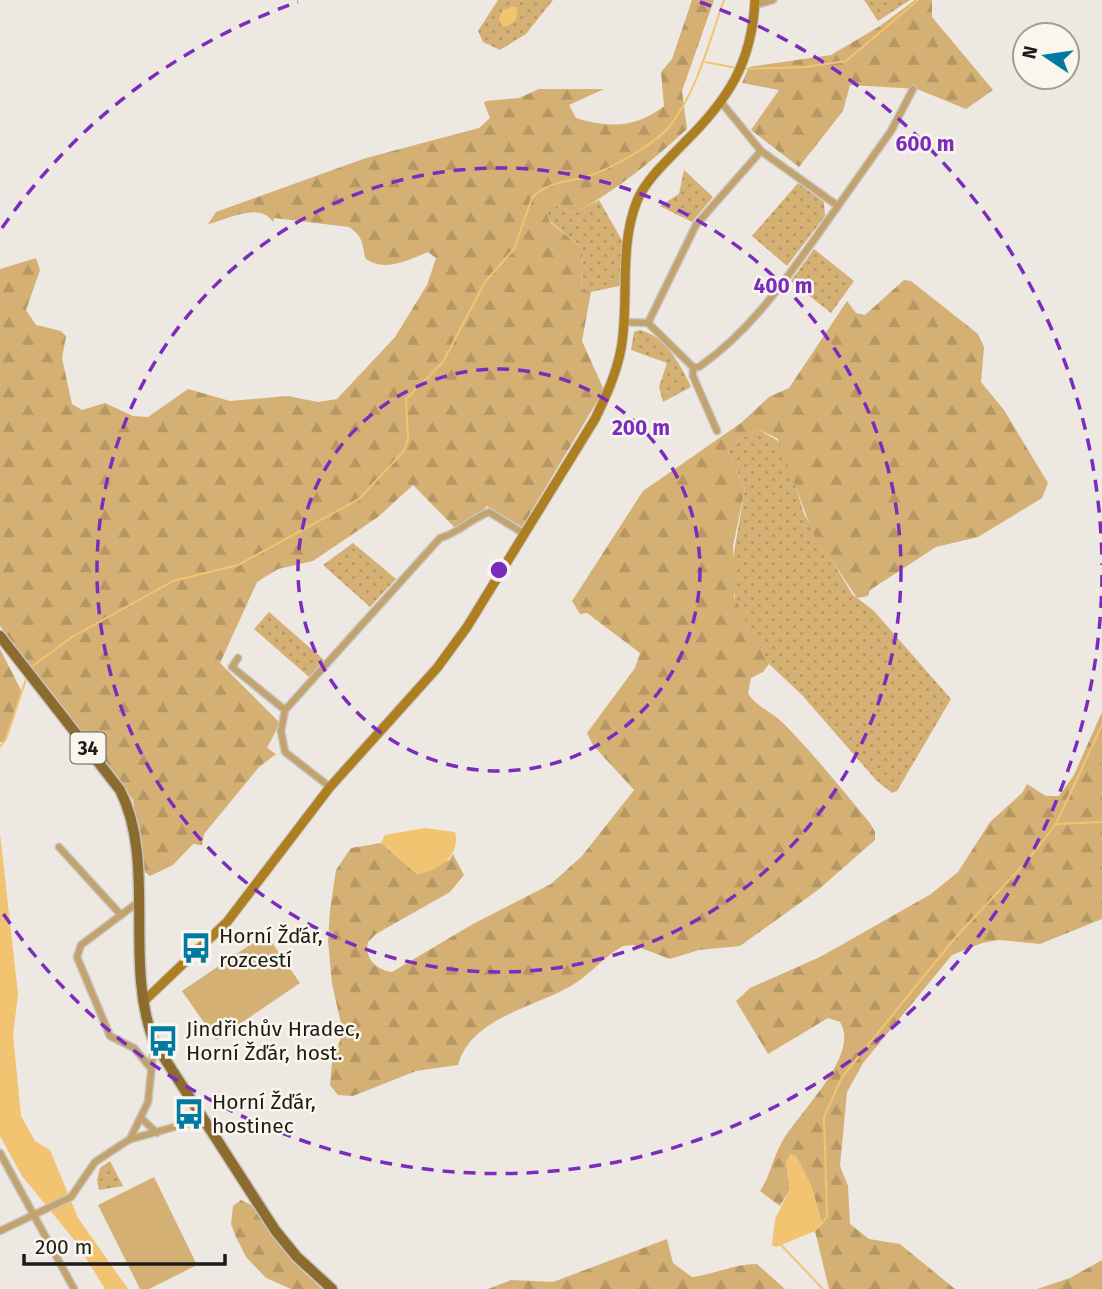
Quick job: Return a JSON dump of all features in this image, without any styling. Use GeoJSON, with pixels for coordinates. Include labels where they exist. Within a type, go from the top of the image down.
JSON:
{"type":"FeatureCollection","features":[{"type":"Feature","properties":{"kind":"main road","name":"34"},"geometry":{"type":"LineString","coordinates":[[0,636],[120,790],[134,828],[139,976],[154,1042],[275,1230],[297,1257],[332,1289]]}},
{"type":"Feature","properties":{"kind":"street"},"geometry":{"type":"LineString","coordinates":[[143,1002],[227,922],[330,787],[437,668],[595,419],[613,383],[621,347],[626,249],[638,201],[669,158],[712,115],[738,77],[748,48],[755,3],[773,0]]}},
{"type":"Feature","properties":{"kind":"street"},"geometry":{"type":"LineString","coordinates":[[623,322],[649,323],[693,367],[699,367],[727,348],[758,315],[838,206],[891,131],[913,89]]}},
{"type":"Feature","properties":{"kind":"street"},"geometry":{"type":"LineString","coordinates":[[721,102],[761,151],[838,206]]}},
{"type":"Feature","properties":{"kind":"street"},"geometry":{"type":"LineString","coordinates":[[649,323],[696,225],[761,151]]}},
{"type":"Feature","properties":{"kind":"street"},"geometry":{"type":"LineString","coordinates":[[693,367],[693,376],[717,431]]}},
{"type":"Feature","properties":{"kind":"street"},"geometry":{"type":"LineString","coordinates":[[330,787],[285,752],[281,731],[285,710],[440,538],[457,533],[476,517],[489,512],[523,533]]}},
{"type":"Feature","properties":{"kind":"street"},"geometry":{"type":"LineString","coordinates":[[238,658],[232,667],[285,710]]}},
{"type":"Feature","properties":{"kind":"street"},"geometry":{"type":"LineString","coordinates":[[59,847],[121,915]]}},
{"type":"Feature","properties":{"kind":"street"},"geometry":{"type":"LineString","coordinates":[[137,903],[81,945],[78,957],[110,1035],[115,1041],[134,1048],[149,1067]]}},
{"type":"Feature","properties":{"kind":"street"},"geometry":{"type":"LineString","coordinates":[[130,1139],[142,1119],[150,1091],[149,1067],[154,1042]]}},
{"type":"Feature","properties":{"kind":"street"},"geometry":{"type":"LineString","coordinates":[[142,1119],[157,1133]]}},
{"type":"Feature","properties":{"kind":"street"},"geometry":{"type":"LineString","coordinates":[[0,1231],[71,1197],[95,1162],[130,1139],[203,1119]]}},
{"type":"Feature","properties":{"kind":"street"},"geometry":{"type":"LineString","coordinates":[[0,1153],[75,1289]]}},
{"type":"Feature","properties":{"kind":"green space"},"geometry":{"type":"Polygon","coordinates":[[[498,0],[553,0],[526,34],[500,50],[483,42],[478,31],[498,0]]]}},
{"type":"Feature","properties":{"kind":"green space"},"geometry":{"type":"Polygon","coordinates":[[[692,0],[714,0],[682,91],[687,129],[633,175],[575,213],[558,206],[551,207],[547,213],[550,222],[583,249],[581,289],[591,292],[582,341],[604,390],[522,527],[487,506],[461,534],[413,485],[378,517],[313,561],[278,569],[257,582],[220,663],[280,723],[267,748],[276,754],[259,767],[204,834],[202,845],[193,844],[173,865],[150,876],[141,869],[133,800],[0,626],[0,269],[36,258],[40,270],[26,310],[36,325],[61,331],[66,336],[62,358],[72,404],[82,410],[105,403],[133,416],[148,417],[188,389],[230,401],[288,396],[318,402],[337,399],[395,337],[427,285],[436,258],[428,252],[396,264],[380,265],[365,258],[361,240],[349,227],[274,218],[273,222],[267,216],[252,212],[208,224],[216,212],[366,158],[479,128],[490,118],[484,103],[486,101],[519,98],[539,89],[604,89],[569,105],[576,118],[611,124],[643,119],[664,106],[661,72],[672,59],[692,0]]]}},
{"type":"Feature","properties":{"kind":"green space"},"geometry":{"type":"Polygon","coordinates":[[[864,0],[910,0],[878,21],[864,0]]]}},
{"type":"Feature","properties":{"kind":"green space"},"geometry":{"type":"Polygon","coordinates":[[[915,0],[932,0],[932,17],[993,90],[966,109],[917,89],[850,85],[843,111],[799,167],[751,130],[779,90],[742,83],[749,67],[831,55],[880,26],[915,0]]]}},
{"type":"Feature","properties":{"kind":"green space"},"geometry":{"type":"Polygon","coordinates":[[[684,170],[713,197],[692,222],[660,206],[679,194],[684,170]]]}},
{"type":"Feature","properties":{"kind":"green space"},"geometry":{"type":"Polygon","coordinates":[[[798,183],[824,202],[825,216],[787,266],[752,236],[798,183]]]}},
{"type":"Feature","properties":{"kind":"green space"},"geometry":{"type":"Polygon","coordinates":[[[599,200],[624,244],[619,286],[591,292],[581,289],[583,249],[550,221],[547,213],[550,207],[558,206],[575,213],[599,200]]]}},
{"type":"Feature","properties":{"kind":"green space"},"geometry":{"type":"Polygon","coordinates":[[[814,249],[854,281],[831,313],[791,281],[814,249]]]}},
{"type":"Feature","properties":{"kind":"green space"},"geometry":{"type":"Polygon","coordinates":[[[904,280],[911,281],[978,334],[984,347],[981,382],[1004,410],[1048,483],[1042,498],[978,537],[936,547],[870,590],[868,596],[857,598],[812,531],[778,439],[758,429],[732,445],[728,452],[745,489],[733,546],[734,597],[769,664],[763,672],[751,678],[748,693],[755,702],[784,724],[817,760],[870,823],[875,832],[875,840],[818,890],[740,946],[699,950],[670,959],[633,945],[623,946],[571,986],[489,1025],[465,1049],[458,1065],[416,1071],[353,1096],[338,1095],[330,1085],[332,1063],[343,1032],[332,984],[328,941],[336,870],[351,848],[381,843],[417,874],[449,860],[453,854],[464,875],[450,892],[376,934],[368,942],[368,953],[372,962],[381,969],[392,972],[473,924],[551,884],[582,856],[634,790],[593,745],[587,733],[635,668],[640,653],[587,613],[580,614],[572,601],[643,491],[741,423],[769,397],[789,388],[847,301],[856,313],[865,315],[904,280]]]}},
{"type":"Feature","properties":{"kind":"green space"},"geometry":{"type":"Polygon","coordinates":[[[640,330],[657,338],[664,345],[677,361],[691,387],[663,402],[659,387],[667,363],[631,350],[634,332],[640,330]]]}},
{"type":"Feature","properties":{"kind":"green space"},"geometry":{"type":"Polygon","coordinates":[[[758,429],[783,444],[804,514],[852,594],[874,611],[951,699],[897,791],[892,793],[876,780],[802,695],[769,664],[736,606],[731,569],[745,489],[728,452],[732,445],[758,429]]]}},
{"type":"Feature","properties":{"kind":"green space"},"geometry":{"type":"Polygon","coordinates":[[[353,543],[396,579],[370,607],[323,565],[353,543]]]}},
{"type":"Feature","properties":{"kind":"green space"},"geometry":{"type":"Polygon","coordinates":[[[269,612],[324,660],[309,677],[254,629],[269,612]]]}},
{"type":"Feature","properties":{"kind":"green space"},"geometry":{"type":"Polygon","coordinates":[[[0,649],[22,692],[4,742],[0,742],[0,649]]]}},
{"type":"Feature","properties":{"kind":"green space"},"geometry":{"type":"Polygon","coordinates":[[[1102,712],[1102,919],[1040,944],[999,940],[982,943],[952,955],[863,1063],[847,1092],[840,1166],[848,1186],[850,1224],[869,1239],[900,1244],[955,1289],[829,1289],[815,1231],[822,1224],[812,1188],[796,1156],[786,1162],[790,1189],[780,1206],[760,1191],[782,1142],[835,1067],[842,1051],[844,1035],[840,1022],[828,1018],[768,1054],[736,1001],[750,988],[822,956],[931,894],[958,872],[990,822],[1022,793],[1027,784],[1046,796],[1059,796],[1074,775],[1102,712]]]}},
{"type":"Feature","properties":{"kind":"green space"},"geometry":{"type":"Polygon","coordinates":[[[266,934],[300,983],[216,1040],[182,991],[266,934]]]}},
{"type":"Feature","properties":{"kind":"green space"},"geometry":{"type":"Polygon","coordinates":[[[110,1161],[123,1186],[99,1190],[97,1180],[100,1168],[110,1161]]]}},
{"type":"Feature","properties":{"kind":"green space"},"geometry":{"type":"Polygon","coordinates":[[[154,1177],[197,1265],[149,1289],[140,1289],[98,1205],[154,1177]]]}},
{"type":"Feature","properties":{"kind":"green space"},"geometry":{"type":"Polygon","coordinates":[[[241,1200],[251,1205],[292,1261],[322,1289],[291,1289],[266,1278],[246,1257],[231,1224],[233,1206],[241,1200]]]}},
{"type":"Feature","properties":{"kind":"green space"},"geometry":{"type":"Polygon","coordinates":[[[667,1239],[673,1263],[692,1277],[757,1264],[785,1289],[488,1289],[511,1280],[553,1282],[667,1239]]]}},
{"type":"Feature","properties":{"kind":"green space"},"geometry":{"type":"Polygon","coordinates":[[[1102,1260],[1102,1289],[1037,1289],[1070,1278],[1102,1260]]]}},
{"type":"Feature","properties":{"kind":"shaded area"},"geometry":{"type":"Polygon","coordinates":[[[518,7],[516,20],[508,26],[502,26],[499,18],[503,10],[518,7]]]}},
{"type":"Feature","properties":{"kind":"shaded area"},"geometry":{"type":"Polygon","coordinates":[[[424,828],[455,832],[455,848],[440,866],[417,874],[381,843],[385,835],[424,828]]]}},
{"type":"Feature","properties":{"kind":"shaded area"},"geometry":{"type":"Polygon","coordinates":[[[0,833],[18,994],[13,1035],[21,1116],[35,1141],[50,1150],[78,1218],[128,1289],[105,1289],[76,1242],[22,1176],[0,1136],[0,833]]]}},
{"type":"Feature","properties":{"kind":"shaded area"},"geometry":{"type":"Polygon","coordinates":[[[790,1154],[796,1156],[812,1188],[822,1225],[815,1231],[776,1247],[772,1245],[775,1219],[790,1189],[786,1162],[790,1154]]]}},
{"type":"Feature","properties":{"kind":"waterway"},"geometry":{"type":"LineString","coordinates":[[30,668],[72,637],[173,581],[238,565],[359,499],[404,451],[408,439],[406,399],[443,362],[485,282],[514,249],[532,198],[544,188],[600,172],[644,148],[669,127],[695,83],[724,0]]}},
{"type":"Feature","properties":{"kind":"waterway"},"geometry":{"type":"LineString","coordinates":[[743,69],[805,67],[846,61],[918,0]]}},
{"type":"Feature","properties":{"kind":"waterway"},"geometry":{"type":"LineString","coordinates":[[705,62],[737,68]]}},
{"type":"Feature","properties":{"kind":"waterway"},"geometry":{"type":"LineString","coordinates":[[0,747],[6,739],[27,676]]}},
{"type":"Feature","properties":{"kind":"waterway"},"geometry":{"type":"LineString","coordinates":[[822,1224],[827,1216],[824,1117],[842,1077],[955,938],[1028,860],[1056,824],[1102,725]]}},
{"type":"Feature","properties":{"kind":"waterway"},"geometry":{"type":"LineString","coordinates":[[1056,824],[1101,822]]}},
{"type":"Feature","properties":{"kind":"waterway"},"geometry":{"type":"LineString","coordinates":[[781,1245],[823,1289]]}},
{"type":"Feature","properties":{"kind":"place","name":"Horní Žďár, rozcestí"},"geometry":{"type":"Point","coordinates":[196,948]}},
{"type":"Feature","properties":{"kind":"place","name":"Jindřichův Hradec, Horní Žďár, host."},"geometry":{"type":"Point","coordinates":[163,1041]}},
{"type":"Feature","properties":{"kind":"place","name":"Horní Žďár, hostinec"},"geometry":{"type":"Point","coordinates":[189,1114]}}]}
